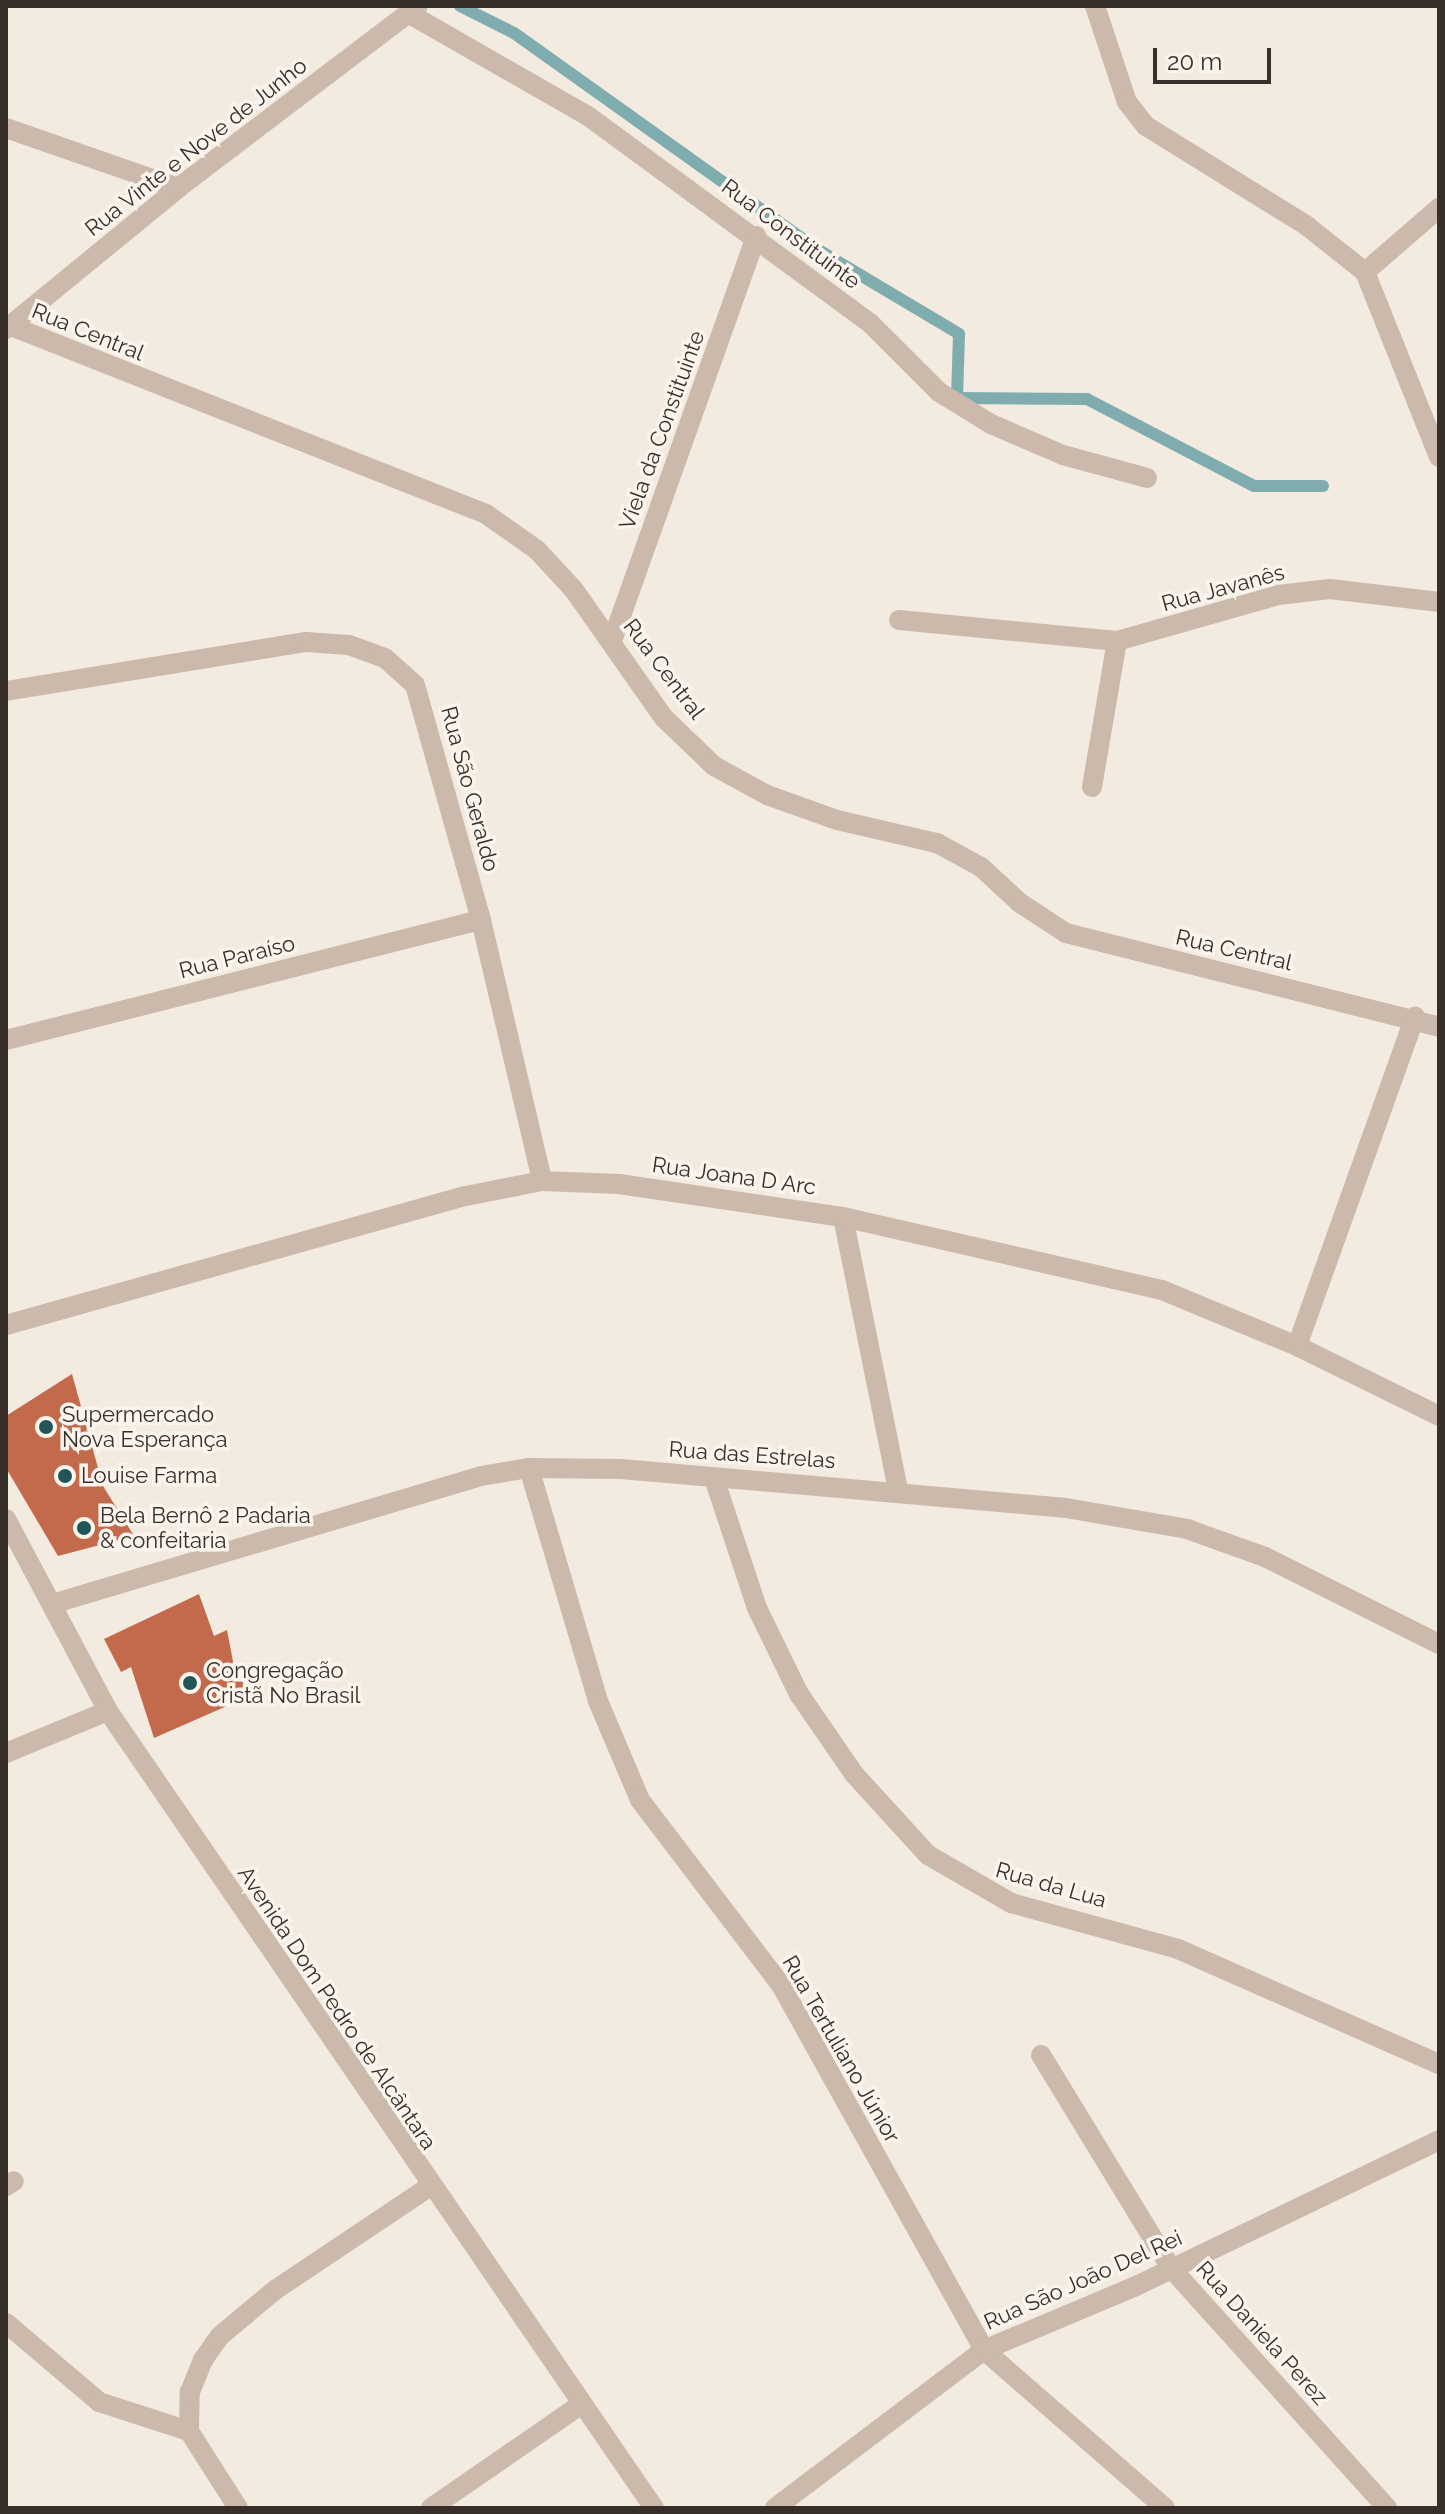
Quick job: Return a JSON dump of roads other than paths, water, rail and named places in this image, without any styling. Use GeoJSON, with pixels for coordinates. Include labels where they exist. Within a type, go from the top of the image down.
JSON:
{"type":"FeatureCollection","features":[{"type":"Feature","properties":{"kind":"street"},"geometry":{"type":"LineString","coordinates":[[1095,6],[1127,102],[1146,126],[1307,226],[1365,272],[1439,457]]}},
{"type":"Feature","properties":{"kind":"street","name":"Rua Vinte e Nove de Junho"},"geometry":{"type":"LineString","coordinates":[[8,328],[178,188],[413,9]]}},
{"type":"Feature","properties":{"kind":"street","name":"Rua Constituinte"},"geometry":{"type":"LineString","coordinates":[[413,9],[561,98],[756,236],[871,324],[939,392],[991,424],[1102,469],[1147,478]]}},
{"type":"Feature","properties":{"kind":"street"},"geometry":{"type":"LineString","coordinates":[[6,128],[178,188]]}},
{"type":"Feature","properties":{"kind":"street"},"geometry":{"type":"LineString","coordinates":[[1365,272],[1439,208]]}},
{"type":"Feature","properties":{"kind":"street","name":"Viela da Constituinte"},"geometry":{"type":"LineString","coordinates":[[612,641],[756,236]]}},
{"type":"Feature","properties":{"kind":"street","name":"Rua Central"},"geometry":{"type":"LineString","coordinates":[[8,328],[486,514],[537,550],[612,641],[664,718],[714,766],[767,795],[837,820],[937,843],[981,867],[1020,903],[1066,933],[1415,1016],[1439,1027]]}},
{"type":"Feature","properties":{"kind":"street","name":"Rua Javanês"},"geometry":{"type":"LineString","coordinates":[[899,620],[1117,641],[1278,595],[1330,589],[1439,602]]}},
{"type":"Feature","properties":{"kind":"street"},"geometry":{"type":"LineString","coordinates":[[1092,787],[1117,641]]}},
{"type":"Feature","properties":{"kind":"street","name":"Rua São Geraldo"},"geometry":{"type":"LineString","coordinates":[[6,691],[306,642],[349,645],[385,658],[415,685],[428,720],[481,920],[542,1181]]}},
{"type":"Feature","properties":{"kind":"street","name":"Rua Paraíso"},"geometry":{"type":"LineString","coordinates":[[6,1040],[481,920]]}},
{"type":"Feature","properties":{"kind":"street"},"geometry":{"type":"LineString","coordinates":[[1297,1346],[1415,1016]]}},
{"type":"Feature","properties":{"kind":"street","name":"Rua Joana D Arc"},"geometry":{"type":"LineString","coordinates":[[6,1325],[466,1196],[542,1181],[689,1192],[843,1217],[1162,1290],[1297,1346],[1439,1416]]}},
{"type":"Feature","properties":{"kind":"street"},"geometry":{"type":"LineString","coordinates":[[843,1217],[898,1491]]}},
{"type":"Feature","properties":{"kind":"street","name":"Rua das Estrelas"},"geometry":{"type":"LineString","coordinates":[[52,1604],[418,1493],[529,1468],[898,1491],[1066,1508],[1187,1529],[1265,1557],[1439,1644]]}},
{"type":"Feature","properties":{"kind":"street","name":"Rua Tertuliano Júnior"},"geometry":{"type":"LineString","coordinates":[[529,1468],[598,1701],[640,1800],[781,1985],[984,2350],[1165,2508]]}},
{"type":"Feature","properties":{"kind":"street","name":"Rua da Lua"},"geometry":{"type":"LineString","coordinates":[[714,1478],[757,1608],[799,1694],[854,1774],[928,1855],[1011,1903],[1178,1949],[1439,2064]]}},
{"type":"Feature","properties":{"kind":"street","name":"Avenida Dom Pedro de Alcântara"},"geometry":{"type":"LineString","coordinates":[[6,1519],[108,1711],[429,2187],[654,2508]]}},
{"type":"Feature","properties":{"kind":"street"},"geometry":{"type":"LineString","coordinates":[[6,1753],[108,1711]]}},
{"type":"Feature","properties":{"kind":"street","name":"Rua Daniela Perez"},"geometry":{"type":"LineString","coordinates":[[1041,2055],[1171,2268],[1387,2508]]}},
{"type":"Feature","properties":{"kind":"street","name":"Rua São João Del Rei"},"geometry":{"type":"LineString","coordinates":[[775,2508],[984,2350],[1171,2268],[1439,2140]]}},
{"type":"Feature","properties":{"kind":"street"},"geometry":{"type":"LineString","coordinates":[[238,2508],[189,2431],[190,2392],[220,2336],[376,2218],[429,2187]]}},
{"type":"Feature","properties":{"kind":"street"},"geometry":{"type":"LineString","coordinates":[[6,2323],[99,2402],[189,2431]]}},
{"type":"Feature","properties":{"kind":"street"},"geometry":{"type":"LineString","coordinates":[[431,2508],[582,2404]]}},
{"type":"Feature","properties":{"kind":"waterway"},"geometry":{"type":"LineString","coordinates":[[460,6],[514,33],[820,251],[959,334],[957,398],[1087,399],[1254,486],[1323,486]]}},
{"type":"Feature","properties":{"kind":"place","name":"Supermercado Nova Esperança"},"geometry":{"type":"Point","coordinates":[46,1427]}},
{"type":"Feature","properties":{"kind":"place","name":"Louise Farma"},"geometry":{"type":"Point","coordinates":[65,1476]}},
{"type":"Feature","properties":{"kind":"place","name":"Bela Bernô 2 Padaria & confeitaria"},"geometry":{"type":"Point","coordinates":[84,1528]}},
{"type":"Feature","properties":{"kind":"place","name":"Congregação Cristã No Brasil"},"geometry":{"type":"Point","coordinates":[190,1683]}}]}
